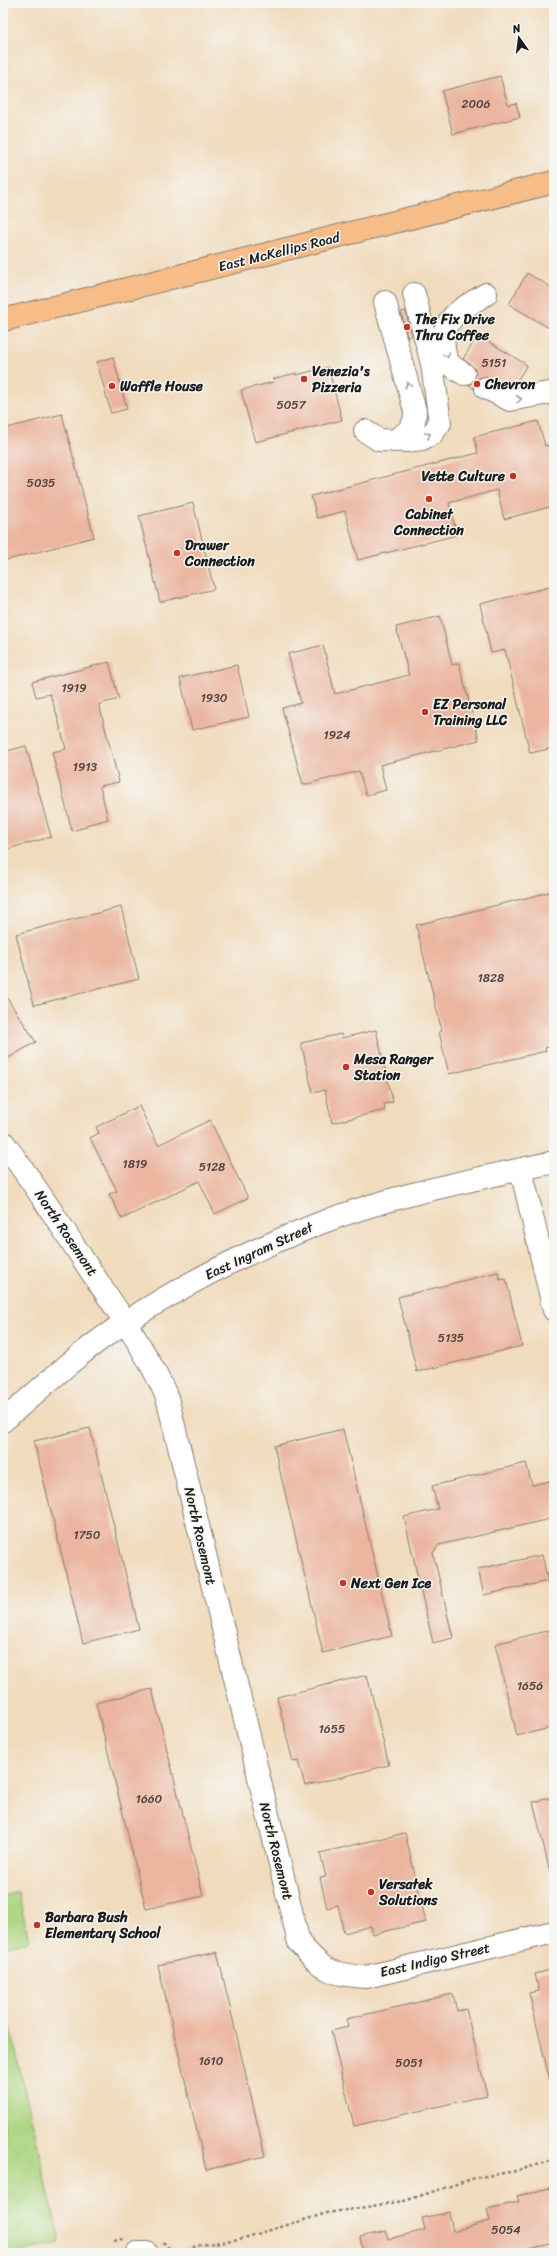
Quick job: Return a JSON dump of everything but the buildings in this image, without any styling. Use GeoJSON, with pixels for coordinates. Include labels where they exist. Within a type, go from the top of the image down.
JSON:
{"type":"FeatureCollection","features":[{"type":"Feature","properties":{"kind":"main road","name":"East McKellips Road"},"geometry":{"type":"LineString","coordinates":[[3,320],[554,182]]}},
{"type":"Feature","properties":{"kind":"street"},"geometry":{"type":"LineString","coordinates":[[365,430],[379,440],[422,439],[432,434],[440,423],[432,364],[414,294]]}},
{"type":"Feature","properties":{"kind":"street"},"geometry":{"type":"LineString","coordinates":[[464,374],[450,365],[443,344],[445,333],[448,323],[461,309],[486,294]]}},
{"type":"Feature","properties":{"kind":"street"},"geometry":{"type":"LineString","coordinates":[[385,302],[415,411],[416,421],[410,430],[394,440]]}},
{"type":"Feature","properties":{"kind":"street"},"geometry":{"type":"LineString","coordinates":[[486,388],[510,400],[554,392]]}},
{"type":"Feature","properties":{"kind":"street","name":"North Rosemont"},"geometry":{"type":"LineString","coordinates":[[3,1142],[24,1170],[125,1322],[155,1371],[167,1397],[292,1918],[299,1943],[318,1964]]}},
{"type":"Feature","properties":{"kind":"street","name":"East Ingram Street"},"geometry":{"type":"LineString","coordinates":[[3,1422],[71,1362],[125,1322],[191,1283],[255,1250],[308,1228],[389,1202],[554,1162]]}},
{"type":"Feature","properties":{"kind":"street"},"geometry":{"type":"LineString","coordinates":[[521,1169],[554,1310]]}},
{"type":"Feature","properties":{"kind":"street","name":"East Indigo Street"},"geometry":{"type":"LineString","coordinates":[[318,1964],[338,1974],[366,1977],[554,1932]]}},
{"type":"Feature","properties":{"kind":"path"},"geometry":{"type":"LineString","coordinates":[[182,2253],[196,2246],[244,2238],[327,2213],[404,2201],[475,2178],[516,2171],[554,2160]]}},
{"type":"Feature","properties":{"kind":"green space"},"geometry":{"type":"Polygon","coordinates":[[[18,1892],[29,1941],[3,1947],[3,1896],[18,1892]]]}},
{"type":"Feature","properties":{"kind":"green space"},"geometry":{"type":"Polygon","coordinates":[[[3,1997],[60,2242],[17,2253],[3,2253],[3,1997]]]}},
{"type":"Feature","properties":{"kind":"place","name":"The Fix Drive Thru Coffee"},"geometry":{"type":"Point","coordinates":[407,327]}},
{"type":"Feature","properties":{"kind":"place","name":"Venezia's Pizzeria"},"geometry":{"type":"Point","coordinates":[304,379]}},
{"type":"Feature","properties":{"kind":"place","name":"Chevron"},"geometry":{"type":"Point","coordinates":[477,384]}},
{"type":"Feature","properties":{"kind":"place","name":"Waffle House"},"geometry":{"type":"Point","coordinates":[112,386]}},
{"type":"Feature","properties":{"kind":"place","name":"Vette Culture"},"geometry":{"type":"Point","coordinates":[513,476]}},
{"type":"Feature","properties":{"kind":"place","name":"Cabinet Connection"},"geometry":{"type":"Point","coordinates":[429,499]}},
{"type":"Feature","properties":{"kind":"place","name":"Drawer Connection"},"geometry":{"type":"Point","coordinates":[177,553]}},
{"type":"Feature","properties":{"kind":"place","name":"EZ Personal Training LLC"},"geometry":{"type":"Point","coordinates":[425,712]}},
{"type":"Feature","properties":{"kind":"place","name":"Mesa Ranger Station"},"geometry":{"type":"Point","coordinates":[346,1067]}},
{"type":"Feature","properties":{"kind":"place","name":"Next Gen Ice"},"geometry":{"type":"Point","coordinates":[343,1583]}},
{"type":"Feature","properties":{"kind":"place","name":"Versatek Solutions"},"geometry":{"type":"Point","coordinates":[371,1892]}},
{"type":"Feature","properties":{"kind":"place","name":"Barbara Bush Elementary School"},"geometry":{"type":"Point","coordinates":[37,1925]}}]}
